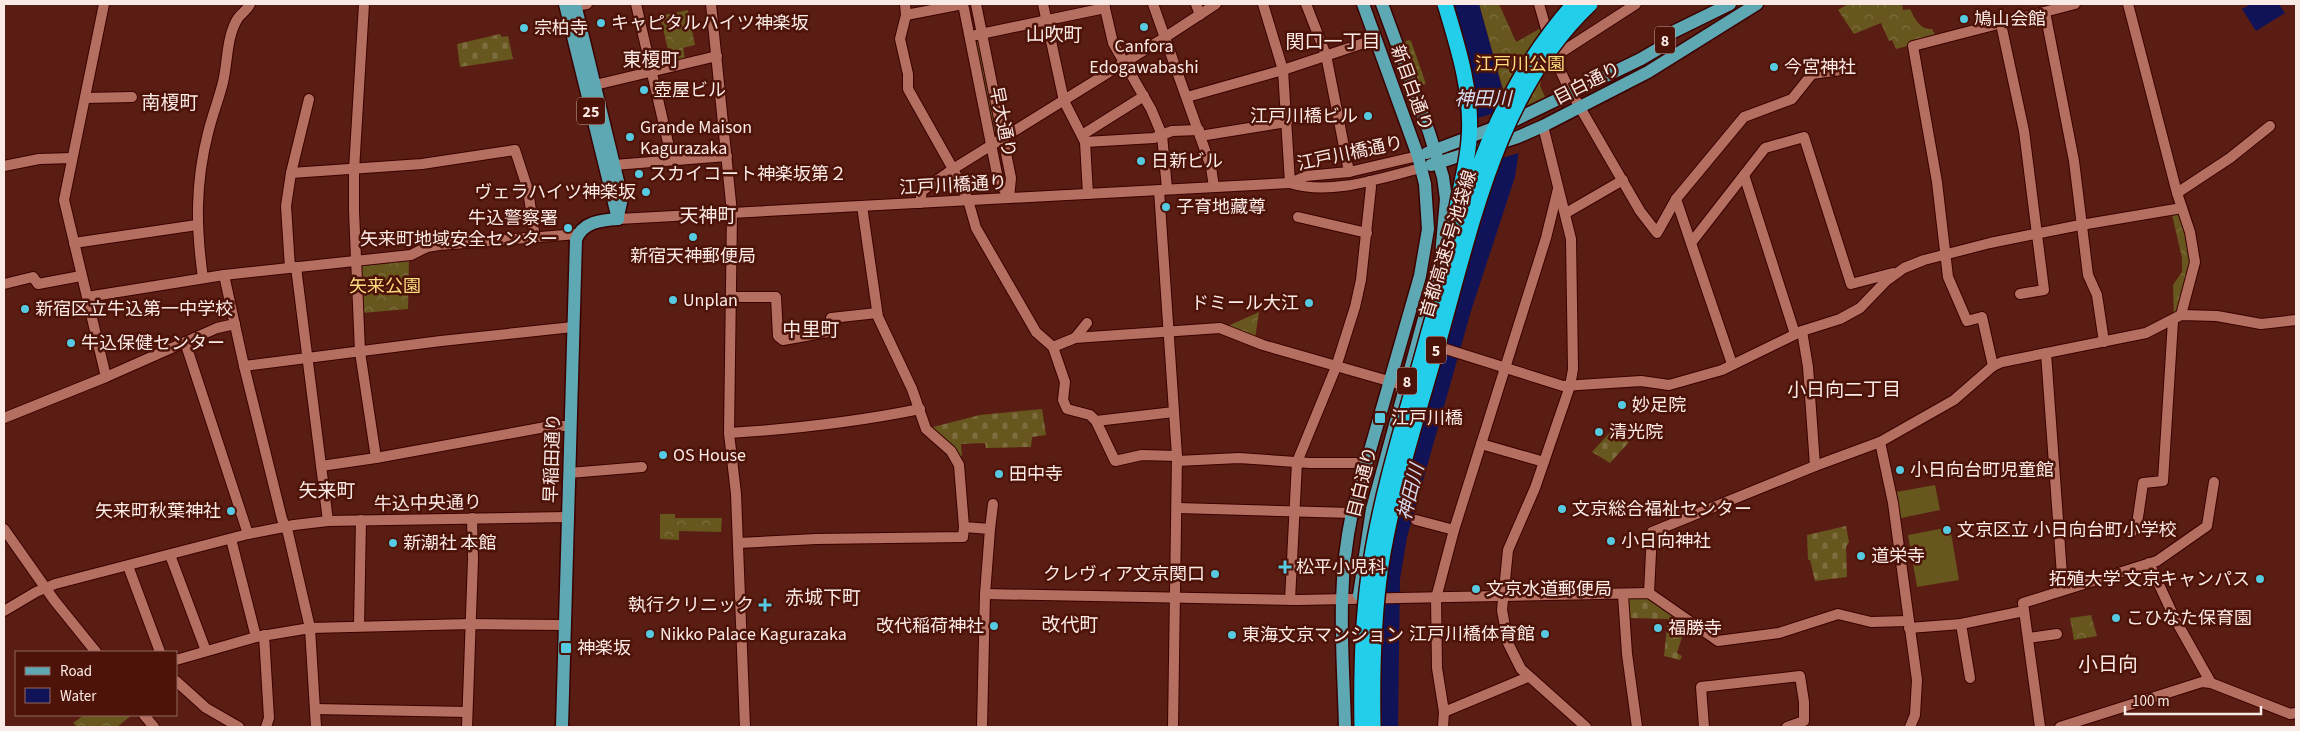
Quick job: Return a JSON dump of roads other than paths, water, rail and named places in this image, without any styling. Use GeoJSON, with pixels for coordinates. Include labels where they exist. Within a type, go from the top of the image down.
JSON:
{"type":"FeatureCollection","features":[{"type":"Feature","properties":{"kind":"highway"},"geometry":{"type":"LineString","coordinates":[[1445,4],[1466,91],[1470,125],[1456,212],[1453,246]]}},
{"type":"Feature","properties":{"kind":"highway","name":"首都高速5号池袋線"},"geometry":{"type":"LineString","coordinates":[[1361,727],[1364,629],[1372,554],[1387,483],[1453,246],[1487,142],[1512,90],[1537,48],[1574,4]]}},
{"type":"Feature","properties":{"kind":"highway","name":"首都高速5号池袋線"},"geometry":{"type":"LineString","coordinates":[[1373,727],[1377,596],[1388,530],[1464,250],[1498,148],[1521,96],[1546,55],[1590,4]]}},
{"type":"Feature","properties":{"kind":"main road","name":"25"},"geometry":{"type":"LineString","coordinates":[[576,4],[622,198],[618,219]]}},
{"type":"Feature","properties":{"kind":"main road","name":"25"},"geometry":{"type":"LineString","coordinates":[[576,4],[618,219]]}},
{"type":"Feature","properties":{"kind":"main road","name":"新目白通り"},"geometry":{"type":"LineString","coordinates":[[1363,4],[1420,162]]}},
{"type":"Feature","properties":{"kind":"main road","name":"新目白通り"},"geometry":{"type":"LineString","coordinates":[[1382,4],[1435,150]]}},
{"type":"Feature","properties":{"kind":"main road"},"geometry":{"type":"LineString","coordinates":[[1730,21],[1756,4]]}},
{"type":"Feature","properties":{"kind":"main road","name":"目白通り"},"geometry":{"type":"LineString","coordinates":[[1723,6],[1730,21],[1648,72],[1518,137],[1439,163],[1420,162],[1435,150],[1514,121],[1658,49],[1671,33],[1723,6]]}},
{"type":"Feature","properties":{"kind":"main road","name":"目白通り"},"geometry":{"type":"LineString","coordinates":[[1361,727],[1365,598],[1372,509],[1406,386],[1424,343],[1441,256],[1446,199],[1435,150]]}},
{"type":"Feature","properties":{"kind":"main road","name":"目白通り"},"geometry":{"type":"LineString","coordinates":[[1345,727],[1340,599],[1345,544],[1426,249],[1428,204],[1420,162]]}},
{"type":"Feature","properties":{"kind":"main road"},"geometry":{"type":"LineString","coordinates":[[578,234],[591,224],[618,219]]}},
{"type":"Feature","properties":{"kind":"main road","name":"早稲田通り"},"geometry":{"type":"LineString","coordinates":[[562,727],[573,327],[578,234]]}},
{"type":"Feature","properties":{"kind":"street"},"geometry":{"type":"LineString","coordinates":[[104,4],[64,200],[106,377]]}},
{"type":"Feature","properties":{"kind":"street"},"geometry":{"type":"LineString","coordinates":[[203,278],[197,225],[198,185],[207,136],[223,81],[225,59],[238,18],[250,4]]}},
{"type":"Feature","properties":{"kind":"street"},"geometry":{"type":"LineString","coordinates":[[364,4],[354,170],[360,352],[376,458]]}},
{"type":"Feature","properties":{"kind":"street"},"geometry":{"type":"LineString","coordinates":[[636,4],[672,160]]}},
{"type":"Feature","properties":{"kind":"street"},"geometry":{"type":"LineString","coordinates":[[711,4],[732,213],[729,433],[734,472],[738,543],[745,727]]}},
{"type":"Feature","properties":{"kind":"street"},"geometry":{"type":"LineString","coordinates":[[905,4],[906,15],[900,39],[908,74],[908,89],[953,169],[968,200],[976,228],[1036,332],[1053,346],[1065,382],[1063,400],[1066,409],[1090,415],[1096,421],[1115,461],[1142,455],[1177,459],[1239,458],[1297,462],[1367,463]]}},
{"type":"Feature","properties":{"kind":"street"},"geometry":{"type":"LineString","coordinates":[[906,15],[963,4]]}},
{"type":"Feature","properties":{"kind":"street","name":"早大通り"},"geometry":{"type":"LineString","coordinates":[[963,4],[998,179],[1009,198]]}},
{"type":"Feature","properties":{"kind":"street","name":"早大通り"},"geometry":{"type":"LineString","coordinates":[[976,4],[1011,178],[1009,198]]}},
{"type":"Feature","properties":{"kind":"street"},"geometry":{"type":"LineString","coordinates":[[1042,4],[1064,101],[1084,138],[1088,194]]}},
{"type":"Feature","properties":{"kind":"street"},"geometry":{"type":"LineString","coordinates":[[1153,4],[1213,173],[1214,187]]}},
{"type":"Feature","properties":{"kind":"street"},"geometry":{"type":"LineString","coordinates":[[1196,4],[1200,15]]}},
{"type":"Feature","properties":{"kind":"street"},"geometry":{"type":"LineString","coordinates":[[920,203],[922,191],[953,169],[1125,63],[1216,4]]}},
{"type":"Feature","properties":{"kind":"street"},"geometry":{"type":"LineString","coordinates":[[1263,4],[1283,70],[1290,183]]}},
{"type":"Feature","properties":{"kind":"street"},"geometry":{"type":"LineString","coordinates":[[1306,4],[1326,55],[1349,172]]}},
{"type":"Feature","properties":{"kind":"street"},"geometry":{"type":"LineString","coordinates":[[1539,4],[1554,57],[1571,93],[1640,211],[1657,233],[1676,199],[1744,117],[1792,99],[1812,74],[1841,70]]}},
{"type":"Feature","properties":{"kind":"street"},"geometry":{"type":"LineString","coordinates":[[1554,57],[1636,4]]}},
{"type":"Feature","properties":{"kind":"street"},"geometry":{"type":"LineString","coordinates":[[1993,366],[1982,317],[1967,321],[1948,277],[1937,182],[1913,46],[2075,4]]}},
{"type":"Feature","properties":{"kind":"street"},"geometry":{"type":"LineString","coordinates":[[2128,4],[2177,193],[2190,232],[2195,262],[2177,318],[2163,480],[2143,483],[2137,524],[2131,533]]}},
{"type":"Feature","properties":{"kind":"street"},"geometry":{"type":"LineString","coordinates":[[969,36],[1104,6],[1113,43],[1144,96],[1162,135],[1178,508],[1174,598],[1173,727]]}},
{"type":"Feature","properties":{"kind":"street"},"geometry":{"type":"LineString","coordinates":[[2045,12],[2065,110],[2084,224],[2088,275],[2097,295],[2104,342]]}},
{"type":"Feature","properties":{"kind":"street"},"geometry":{"type":"LineString","coordinates":[[2001,24],[2024,131],[2044,290],[2020,294]]}},
{"type":"Feature","properties":{"kind":"street"},"geometry":{"type":"LineString","coordinates":[[1187,97],[1283,70],[1376,39]]}},
{"type":"Feature","properties":{"kind":"street"},"geometry":{"type":"LineString","coordinates":[[595,85],[717,56]]}},
{"type":"Feature","properties":{"kind":"street"},"geometry":{"type":"LineString","coordinates":[[1084,138],[1144,96]]}},
{"type":"Feature","properties":{"kind":"street"},"geometry":{"type":"LineString","coordinates":[[85,98],[132,97]]}},
{"type":"Feature","properties":{"kind":"street"},"geometry":{"type":"LineString","coordinates":[[310,99],[291,173],[286,206],[328,521]]}},
{"type":"Feature","properties":{"kind":"street"},"geometry":{"type":"LineString","coordinates":[[1084,138],[1154,138],[1172,131],[1199,133],[1287,122]]}},
{"type":"Feature","properties":{"kind":"street"},"geometry":{"type":"LineString","coordinates":[[1543,126],[1571,239],[1575,344],[1570,386],[1544,462],[1508,550],[1502,610],[1508,643],[1515,662],[1528,677],[1586,727]]}},
{"type":"Feature","properties":{"kind":"street"},"geometry":{"type":"LineString","coordinates":[[2177,193],[2230,158],[2270,126]]}},
{"type":"Feature","properties":{"kind":"street"},"geometry":{"type":"LineString","coordinates":[[1691,243],[1765,148],[1804,137],[1851,284],[1899,272]]}},
{"type":"Feature","properties":{"kind":"street"},"geometry":{"type":"LineString","coordinates":[[291,173],[422,164],[515,150],[528,190],[535,238]]}},
{"type":"Feature","properties":{"kind":"street"},"geometry":{"type":"LineString","coordinates":[[614,165],[727,156]]}},
{"type":"Feature","properties":{"kind":"street"},"geometry":{"type":"LineString","coordinates":[[4,166],[40,159],[72,158]]}},
{"type":"Feature","properties":{"kind":"street","name":"江戸川橋通り"},"geometry":{"type":"LineString","coordinates":[[618,219],[1290,183],[1306,176],[1420,162]]}},
{"type":"Feature","properties":{"kind":"street","name":"江戸川橋通り"},"geometry":{"type":"LineString","coordinates":[[1290,183],[1307,189],[1370,180],[1420,162]]}},
{"type":"Feature","properties":{"kind":"street"},"geometry":{"type":"LineString","coordinates":[[1744,175],[1808,366],[1815,466]]}},
{"type":"Feature","properties":{"kind":"street"},"geometry":{"type":"LineString","coordinates":[[1290,600],[1297,462],[1336,367],[1361,280],[1367,233],[1370,180]]}},
{"type":"Feature","properties":{"kind":"street"},"geometry":{"type":"LineString","coordinates":[[1566,213],[1623,180]]}},
{"type":"Feature","properties":{"kind":"street"},"geometry":{"type":"LineString","coordinates":[[1443,727],[1444,712],[1437,668],[1436,598],[1454,530],[1550,222],[1559,186]]}},
{"type":"Feature","properties":{"kind":"street"},"geometry":{"type":"LineString","coordinates":[[1676,199],[1732,364]]}},
{"type":"Feature","properties":{"kind":"street"},"geometry":{"type":"LineString","coordinates":[[738,543],[816,539],[963,537],[964,527],[959,465],[951,450],[926,429],[920,409],[878,312],[862,206]]}},
{"type":"Feature","properties":{"kind":"street"},"geometry":{"type":"LineString","coordinates":[[1424,343],[1563,386],[1641,381],[1669,385],[1722,370],[1798,332],[1840,319],[1860,308],[1886,281],[1899,272],[1924,260],[2084,224],[2182,208]]}},
{"type":"Feature","properties":{"kind":"street"},"geometry":{"type":"LineString","coordinates":[[1298,217],[1367,233]]}},
{"type":"Feature","properties":{"kind":"street"},"geometry":{"type":"LineString","coordinates":[[74,243],[197,225]]}},
{"type":"Feature","properties":{"kind":"street"},"geometry":{"type":"LineString","coordinates":[[86,297],[224,275],[411,255],[427,247],[439,245],[578,234]]}},
{"type":"Feature","properties":{"kind":"street"},"geometry":{"type":"LineString","coordinates":[[224,275],[244,366],[286,526],[310,628],[316,727]]}},
{"type":"Feature","properties":{"kind":"street"},"geometry":{"type":"LineString","coordinates":[[4,284],[33,277],[38,284],[81,276]]}},
{"type":"Feature","properties":{"kind":"street"},"geometry":{"type":"LineString","coordinates":[[732,297],[776,297],[778,336],[783,340],[828,332],[832,328],[831,318],[878,312]]}},
{"type":"Feature","properties":{"kind":"street"},"geometry":{"type":"LineString","coordinates":[[1649,593],[1652,532],[1815,466],[1880,442],[1954,400],[1993,366],[2002,362],[2146,333],[2177,318],[2217,316],[2261,324],[2296,320]]}},
{"type":"Feature","properties":{"kind":"street"},"geometry":{"type":"LineString","coordinates":[[1075,338],[1087,323]]}},
{"type":"Feature","properties":{"kind":"street"},"geometry":{"type":"LineString","coordinates":[[4,418],[106,377],[217,328],[235,324]]}},
{"type":"Feature","properties":{"kind":"street"},"geometry":{"type":"LineString","coordinates":[[244,366],[468,337],[573,327]]}},
{"type":"Feature","properties":{"kind":"street"},"geometry":{"type":"LineString","coordinates":[[1053,346],[1075,338],[1220,328],[1263,346],[1406,386]]}},
{"type":"Feature","properties":{"kind":"street"},"geometry":{"type":"LineString","coordinates":[[185,342],[248,534]]}},
{"type":"Feature","properties":{"kind":"street"},"geometry":{"type":"LineString","coordinates":[[2046,353],[2063,589]]}},
{"type":"Feature","properties":{"kind":"street"},"geometry":{"type":"LineString","coordinates":[[729,433],[790,429],[873,419],[920,409]]}},
{"type":"Feature","properties":{"kind":"street"},"geometry":{"type":"LineString","coordinates":[[1096,421],[1174,412]]}},
{"type":"Feature","properties":{"kind":"street"},"geometry":{"type":"LineString","coordinates":[[321,466],[376,458],[550,426],[570,426]]}},
{"type":"Feature","properties":{"kind":"street"},"geometry":{"type":"LineString","coordinates":[[1880,442],[1893,503],[1917,680],[1915,715],[1910,727]]}},
{"type":"Feature","properties":{"kind":"street"},"geometry":{"type":"LineString","coordinates":[[1481,444],[1544,462]]}},
{"type":"Feature","properties":{"kind":"street"},"geometry":{"type":"LineString","coordinates":[[569,473],[642,467]]}},
{"type":"Feature","properties":{"kind":"street"},"geometry":{"type":"LineString","coordinates":[[2040,727],[2023,603],[2149,563],[2169,554],[2207,526],[2214,482]]}},
{"type":"Feature","properties":{"kind":"street"},"geometry":{"type":"LineString","coordinates":[[982,727],[985,594],[993,504]]}},
{"type":"Feature","properties":{"kind":"street"},"geometry":{"type":"LineString","coordinates":[[1178,508],[1352,513]]}},
{"type":"Feature","properties":{"kind":"street","name":"牛込中央通り"},"geometry":{"type":"LineString","coordinates":[[4,611],[46,587],[248,534],[286,526],[328,521],[567,517]]}},
{"type":"Feature","properties":{"kind":"street"},"geometry":{"type":"LineString","coordinates":[[466,727],[473,576],[472,518]]}},
{"type":"Feature","properties":{"kind":"street"},"geometry":{"type":"LineString","coordinates":[[359,626],[361,520]]}},
{"type":"Feature","properties":{"kind":"street"},"geometry":{"type":"LineString","coordinates":[[1416,520],[1454,530]]}},
{"type":"Feature","properties":{"kind":"street"},"geometry":{"type":"LineString","coordinates":[[964,527],[990,529]]}},
{"type":"Feature","properties":{"kind":"street"},"geometry":{"type":"LineString","coordinates":[[4,529],[95,651]]}},
{"type":"Feature","properties":{"kind":"street"},"geometry":{"type":"LineString","coordinates":[[231,539],[260,636],[269,718],[266,727]]}},
{"type":"Feature","properties":{"kind":"street"},"geometry":{"type":"LineString","coordinates":[[170,555],[206,651]]}},
{"type":"Feature","properties":{"kind":"street"},"geometry":{"type":"LineString","coordinates":[[2149,563],[2175,619],[2210,683]]}},
{"type":"Feature","properties":{"kind":"street"},"geometry":{"type":"LineString","coordinates":[[128,566],[160,651]]}},
{"type":"Feature","properties":{"kind":"street"},"geometry":{"type":"LineString","coordinates":[[985,594],[1290,600],[1649,593],[1718,641],[1779,634],[1838,614],[1872,622],[1961,624],[2024,611]]}},
{"type":"Feature","properties":{"kind":"street"},"geometry":{"type":"LineString","coordinates":[[1623,595],[1627,654],[1637,727]]}},
{"type":"Feature","properties":{"kind":"street"},"geometry":{"type":"LineString","coordinates":[[178,659],[260,636],[310,628],[471,624],[564,625]]}},
{"type":"Feature","properties":{"kind":"street"},"geometry":{"type":"LineString","coordinates":[[1961,624],[1970,678]]}},
{"type":"Feature","properties":{"kind":"street"},"geometry":{"type":"LineString","coordinates":[[2028,638],[2057,634]]}},
{"type":"Feature","properties":{"kind":"street"},"geometry":{"type":"LineString","coordinates":[[1704,727],[1701,687],[1800,676],[1804,702],[1804,721],[1787,727]]}},
{"type":"Feature","properties":{"kind":"street"},"geometry":{"type":"LineString","coordinates":[[1444,712],[1528,677]]}},
{"type":"Feature","properties":{"kind":"street"},"geometry":{"type":"LineString","coordinates":[[178,683],[206,708],[239,727]]}},
{"type":"Feature","properties":{"kind":"street"},"geometry":{"type":"LineString","coordinates":[[2060,727],[2194,684],[2210,683],[2290,714],[2296,713]]}},
{"type":"Feature","properties":{"kind":"street"},"geometry":{"type":"LineString","coordinates":[[316,709],[467,712]]}},
{"type":"Feature","properties":{"kind":"street"},"geometry":{"type":"LineString","coordinates":[[145,716],[154,727]]}},
{"type":"Feature","properties":{"kind":"water","name":"神田川"},"geometry":{"type":"Polygon","coordinates":[[[1441,4],[1479,4],[1513,128],[1520,144],[1515,177],[1471,311],[1407,537],[1400,579],[1398,727],[1369,727],[1371,611],[1477,156],[1474,122],[1460,113],[1456,65],[1441,4]]]}},
{"type":"Feature","properties":{"kind":"water"},"geometry":{"type":"Polygon","coordinates":[[[2251,4],[2279,4],[2285,13],[2256,31],[2242,9],[2251,4]]]}},
{"type":"Feature","properties":{"kind":"place","name":"鳩山会館"},"geometry":{"type":"Point","coordinates":[1964,19]}},
{"type":"Feature","properties":{"kind":"place","name":"キャピタルハイツ神楽坂"},"geometry":{"type":"Point","coordinates":[601,23]}},
{"type":"Feature","properties":{"kind":"place","name":"Canfora Edogawabashi"},"geometry":{"type":"Point","coordinates":[1144,27]}},
{"type":"Feature","properties":{"kind":"place","name":"宗柏寺"},"geometry":{"type":"Point","coordinates":[524,28]}},
{"type":"Feature","properties":{"kind":"place","name":"今宮神社"},"geometry":{"type":"Point","coordinates":[1774,67]}},
{"type":"Feature","properties":{"kind":"place","name":"壺屋ビル"},"geometry":{"type":"Point","coordinates":[644,90]}},
{"type":"Feature","properties":{"kind":"place","name":"江戸川橋ビル"},"geometry":{"type":"Point","coordinates":[1368,116]}},
{"type":"Feature","properties":{"kind":"place","name":"Grande Maison Kagurazaka"},"geometry":{"type":"Point","coordinates":[630,137]}},
{"type":"Feature","properties":{"kind":"place","name":"日新ビル"},"geometry":{"type":"Point","coordinates":[1141,161]}},
{"type":"Feature","properties":{"kind":"place","name":"スカイコート神楽坂第２"},"geometry":{"type":"Point","coordinates":[639,174]}},
{"type":"Feature","properties":{"kind":"place","name":"ヴェラハイツ神楽坂"},"geometry":{"type":"Point","coordinates":[646,192]}},
{"type":"Feature","properties":{"kind":"place","name":"子育地藏尊"},"geometry":{"type":"Point","coordinates":[1166,207]}},
{"type":"Feature","properties":{"kind":"place","name":"牛込警察署 矢来町地域安全センター"},"geometry":{"type":"Point","coordinates":[568,228]}},
{"type":"Feature","properties":{"kind":"place","name":"新宿天神郵便局"},"geometry":{"type":"Point","coordinates":[693,237]}},
{"type":"Feature","properties":{"kind":"place","name":"Unplan"},"geometry":{"type":"Point","coordinates":[673,300]}},
{"type":"Feature","properties":{"kind":"place","name":"ドミール大江"},"geometry":{"type":"Point","coordinates":[1309,303]}},
{"type":"Feature","properties":{"kind":"place","name":"新宿区立牛込第一中学校"},"geometry":{"type":"Point","coordinates":[25,309]}},
{"type":"Feature","properties":{"kind":"place","name":"牛込保健センター"},"geometry":{"type":"Point","coordinates":[71,343]}},
{"type":"Feature","properties":{"kind":"place","name":"妙足院"},"geometry":{"type":"Point","coordinates":[1622,405]}},
{"type":"Feature","properties":{"kind":"place","name":"江戸川橋"},"geometry":{"type":"Point","coordinates":[1380,418]}},
{"type":"Feature","properties":{"kind":"place","name":"清光院"},"geometry":{"type":"Point","coordinates":[1599,432]}},
{"type":"Feature","properties":{"kind":"place","name":"OS House"},"geometry":{"type":"Point","coordinates":[663,455]}},
{"type":"Feature","properties":{"kind":"place","name":"小日向台町児童館"},"geometry":{"type":"Point","coordinates":[1900,470]}},
{"type":"Feature","properties":{"kind":"place","name":"田中寺"},"geometry":{"type":"Point","coordinates":[999,474]}},
{"type":"Feature","properties":{"kind":"place","name":"文京総合福祉センター"},"geometry":{"type":"Point","coordinates":[1562,509]}},
{"type":"Feature","properties":{"kind":"place","name":"矢来町秋葉神社"},"geometry":{"type":"Point","coordinates":[231,511]}},
{"type":"Feature","properties":{"kind":"place","name":"文京区立 小日向台町小学校"},"geometry":{"type":"Point","coordinates":[1947,530]}},
{"type":"Feature","properties":{"kind":"place","name":"小日向神社"},"geometry":{"type":"Point","coordinates":[1611,541]}},
{"type":"Feature","properties":{"kind":"place","name":"新潮社 本館"},"geometry":{"type":"Point","coordinates":[393,543]}},
{"type":"Feature","properties":{"kind":"place","name":"道栄寺"},"geometry":{"type":"Point","coordinates":[1861,556]}},
{"type":"Feature","properties":{"kind":"place","name":"松平小児科"},"geometry":{"type":"Point","coordinates":[1285,567]}},
{"type":"Feature","properties":{"kind":"place","name":"クレヴィア文京関口"},"geometry":{"type":"Point","coordinates":[1215,574]}},
{"type":"Feature","properties":{"kind":"place","name":"拓殖大学 文京キャンパス"},"geometry":{"type":"Point","coordinates":[2260,579]}},
{"type":"Feature","properties":{"kind":"place","name":"文京水道郵便局"},"geometry":{"type":"Point","coordinates":[1476,589]}},
{"type":"Feature","properties":{"kind":"place","name":"執行クリニック"},"geometry":{"type":"Point","coordinates":[765,605]}},
{"type":"Feature","properties":{"kind":"place","name":"こひなた保育園"},"geometry":{"type":"Point","coordinates":[2116,618]}},
{"type":"Feature","properties":{"kind":"place","name":"改代稲荷神社"},"geometry":{"type":"Point","coordinates":[994,626]}},
{"type":"Feature","properties":{"kind":"place","name":"福勝寺"},"geometry":{"type":"Point","coordinates":[1658,628]}},
{"type":"Feature","properties":{"kind":"place","name":"Nikko Palace Kagurazaka"},"geometry":{"type":"Point","coordinates":[650,634]}},
{"type":"Feature","properties":{"kind":"place","name":"江戸川橋体育館"},"geometry":{"type":"Point","coordinates":[1545,634]}},
{"type":"Feature","properties":{"kind":"place","name":"東海文京マンション"},"geometry":{"type":"Point","coordinates":[1232,635]}},
{"type":"Feature","properties":{"kind":"place","name":"神楽坂"},"geometry":{"type":"Point","coordinates":[566,648]}},
{"type":"Feature","properties":{"kind":"district","name":"山吹町"},"geometry":{"type":"Point","coordinates":[1054,34]}},
{"type":"Feature","properties":{"kind":"district","name":"関口一丁目"},"geometry":{"type":"Point","coordinates":[1333,41]}},
{"type":"Feature","properties":{"kind":"district","name":"東榎町"},"geometry":{"type":"Point","coordinates":[651,59]}},
{"type":"Feature","properties":{"kind":"district","name":"南榎町"},"geometry":{"type":"Point","coordinates":[170,102]}},
{"type":"Feature","properties":{"kind":"district","name":"天神町"},"geometry":{"type":"Point","coordinates":[708,215]}},
{"type":"Feature","properties":{"kind":"district","name":"中里町"},"geometry":{"type":"Point","coordinates":[811,329]}},
{"type":"Feature","properties":{"kind":"district","name":"小日向二丁目"},"geometry":{"type":"Point","coordinates":[1844,389]}},
{"type":"Feature","properties":{"kind":"district","name":"矢来町"},"geometry":{"type":"Point","coordinates":[327,490]}},
{"type":"Feature","properties":{"kind":"district","name":"赤城下町"},"geometry":{"type":"Point","coordinates":[823,597]}},
{"type":"Feature","properties":{"kind":"district","name":"改代町"},"geometry":{"type":"Point","coordinates":[1070,624]}},
{"type":"Feature","properties":{"kind":"district","name":"小日向"},"geometry":{"type":"Point","coordinates":[2108,664]}},
{"type":"Feature","properties":{"kind":"park label","name":"江戸川公園"},"geometry":{"type":"Point","coordinates":[1520,64]}},
{"type":"Feature","properties":{"kind":"park label","name":"矢来公園"},"geometry":{"type":"Point","coordinates":[385,286]}}]}
